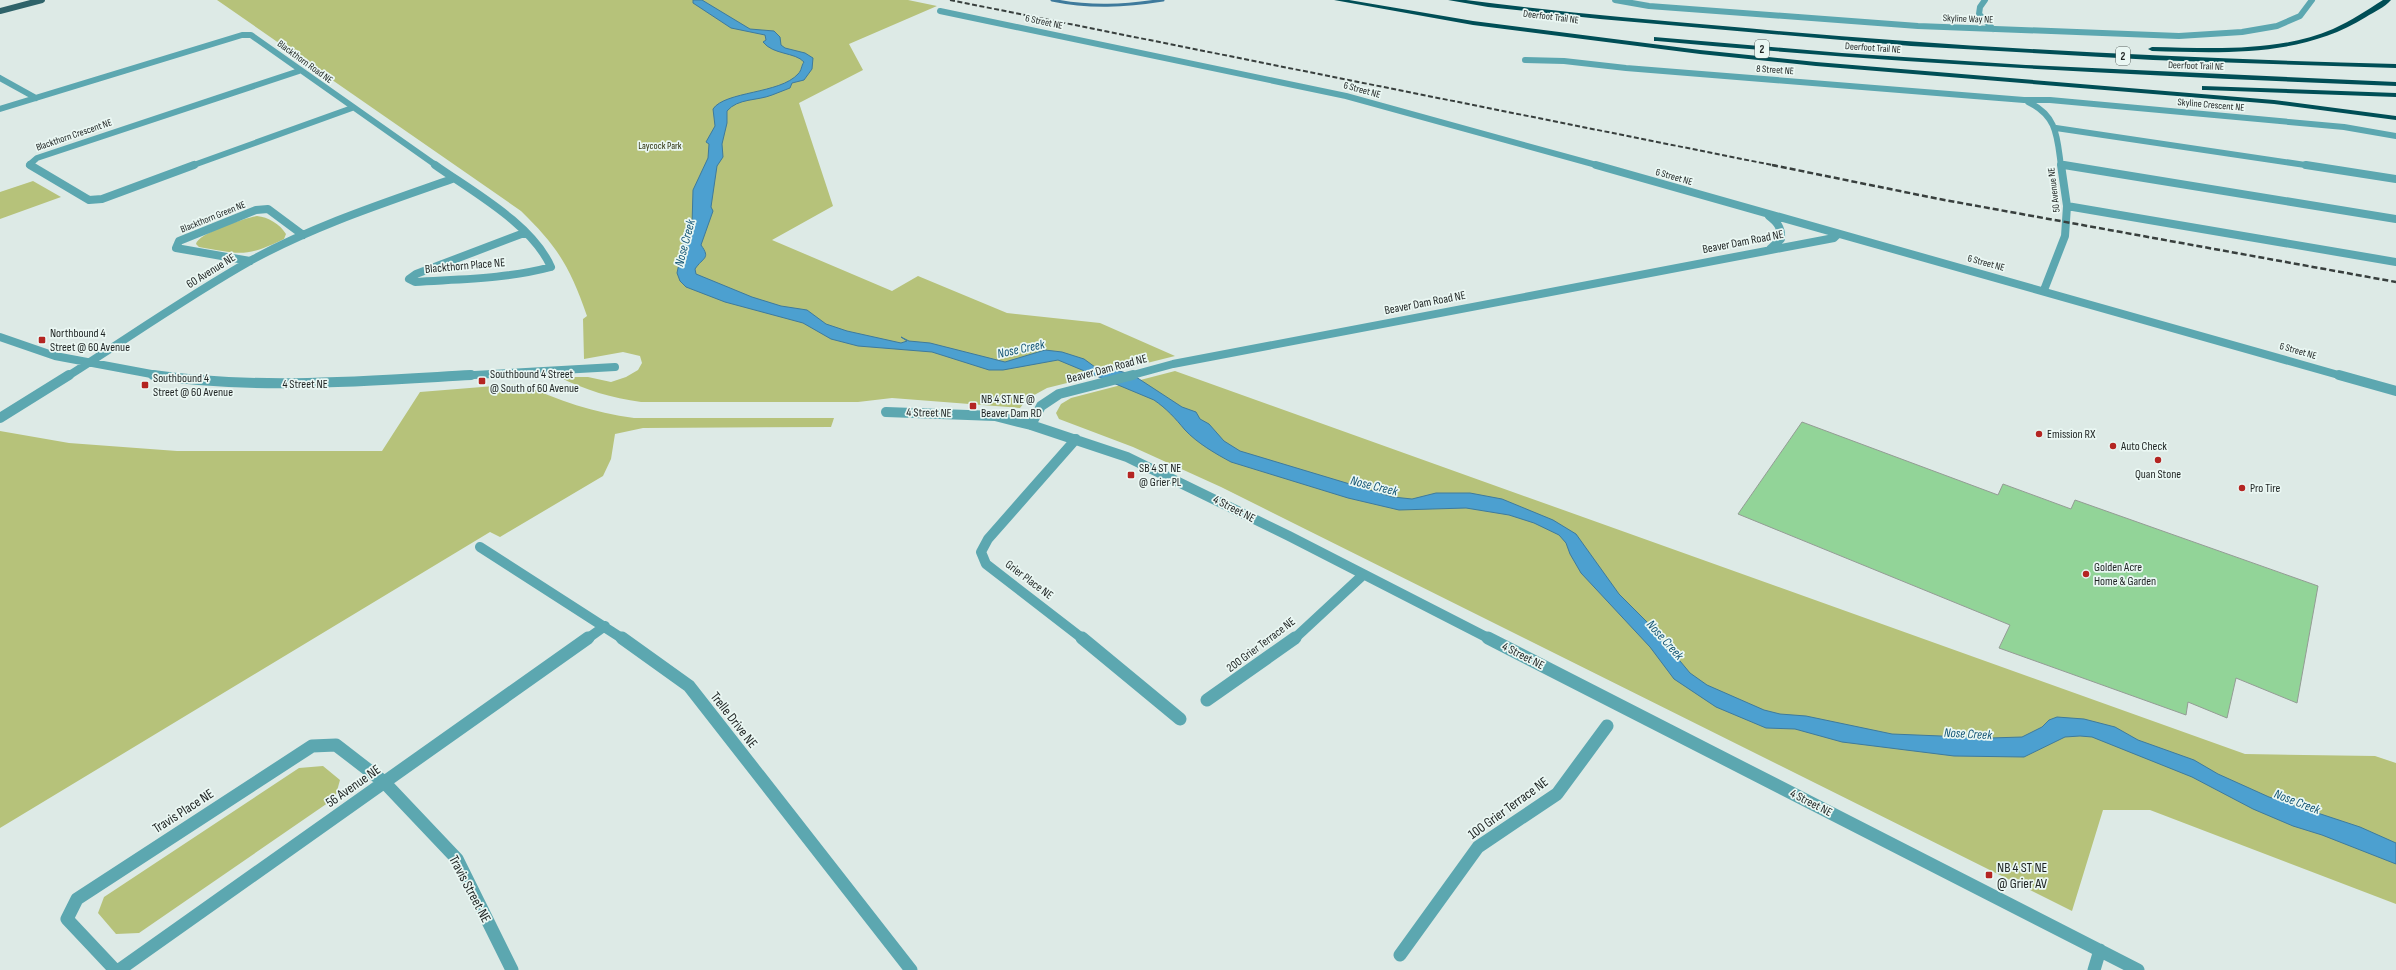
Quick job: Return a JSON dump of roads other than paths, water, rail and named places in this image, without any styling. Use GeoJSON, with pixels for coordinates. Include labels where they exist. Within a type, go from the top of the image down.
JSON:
{"type":"FeatureCollection","features":[{"type":"Feature","properties":{"kind":"highway"},"geometry":{"type":"LineString","coordinates":[[1337,0],[1563,35],[1816,64],[2274,102],[2396,118]]}},
{"type":"Feature","properties":{"kind":"highway","name":"Deerfoot Trail NE"},"geometry":{"type":"LineString","coordinates":[[1350,0],[1610,34],[1849,56],[2060,70],[2396,84]]}},
{"type":"Feature","properties":{"kind":"highway","name":"Deerfoot Trail NE"},"geometry":{"type":"LineString","coordinates":[[1451,0],[1633,21],[1851,40],[2028,52],[2396,66]]}},
{"type":"Feature","properties":{"kind":"highway"},"geometry":{"type":"LineString","coordinates":[[1851,40],[1908,40],[2107,49],[2188,50],[2262,47],[2289,44],[2328,34],[2388,0]]}},
{"type":"Feature","properties":{"kind":"highway"},"geometry":{"type":"LineString","coordinates":[[1816,64],[2063,82],[2396,95]]}},
{"type":"Feature","properties":{"kind":"main road"},"geometry":{"type":"LineString","coordinates":[[0,6],[21,0]]}},
{"type":"Feature","properties":{"kind":"main road"},"geometry":{"type":"LineString","coordinates":[[0,11],[42,0]]}},
{"type":"Feature","properties":{"kind":"street","name":"Skyline Way NE"},"geometry":{"type":"LineString","coordinates":[[1615,0],[1649,6],[1918,26],[2171,36],[2235,32],[2277,26],[2300,16],[2312,0]]}},
{"type":"Feature","properties":{"kind":"street"},"geometry":{"type":"LineString","coordinates":[[1984,0],[1980,7],[1979,14],[1993,29]]}},
{"type":"Feature","properties":{"kind":"street","name":"6 Street NE"},"geometry":{"type":"LineString","coordinates":[[940,11],[1346,96],[1766,214],[2044,290],[2396,391]]}},
{"type":"Feature","properties":{"kind":"street","name":"Blackthorn Road NE"},"geometry":{"type":"LineString","coordinates":[[0,109],[242,35],[251,35],[452,179],[505,215],[541,249],[551,267]]}},
{"type":"Feature","properties":{"kind":"street","name":"8 Street NE"},"geometry":{"type":"LineString","coordinates":[[1525,60],[1564,60],[1633,69],[1994,96],[2024,100]]}},
{"type":"Feature","properties":{"kind":"street","name":"Blackthorn Crescent NE"},"geometry":{"type":"LineString","coordinates":[[300,71],[37,158],[29,165],[89,200],[102,199],[352,108]]}},
{"type":"Feature","properties":{"kind":"street"},"geometry":{"type":"LineString","coordinates":[[0,78],[36,98]]}},
{"type":"Feature","properties":{"kind":"street","name":"50 Avenue NE"},"geometry":{"type":"LineString","coordinates":[[2024,100],[2039,106],[2056,128],[2066,206],[2066,236],[2044,290]]}},
{"type":"Feature","properties":{"kind":"street","name":"Skyline Crescent NE"},"geometry":{"type":"LineString","coordinates":[[2024,100],[2050,100],[2336,126],[2396,136]]}},
{"type":"Feature","properties":{"kind":"street"},"geometry":{"type":"LineString","coordinates":[[2056,128],[2396,179]]}},
{"type":"Feature","properties":{"kind":"street"},"geometry":{"type":"LineString","coordinates":[[2061,164],[2396,219]]}},
{"type":"Feature","properties":{"kind":"street","name":"60 Avenue NE"},"geometry":{"type":"LineString","coordinates":[[0,418],[250,261],[303,235],[375,206],[452,179]]}},
{"type":"Feature","properties":{"kind":"street"},"geometry":{"type":"LineString","coordinates":[[2066,206],[2396,262]]}},
{"type":"Feature","properties":{"kind":"street","name":"Blackthorn Green NE"},"geometry":{"type":"LineString","coordinates":[[250,261],[176,248],[179,241],[256,210],[268,209],[303,235]]}},
{"type":"Feature","properties":{"kind":"street"},"geometry":{"type":"LineString","coordinates":[[1766,214],[1778,223],[1782,232],[1781,240],[1770,249]]}},
{"type":"Feature","properties":{"kind":"street","name":"Blackthorn Place NE"},"geometry":{"type":"LineString","coordinates":[[524,232],[416,274],[409,279],[415,282],[535,272],[551,267]]}},
{"type":"Feature","properties":{"kind":"street","name":"Beaver Dam Road NE"},"geometry":{"type":"LineString","coordinates":[[1031,425],[1041,406],[1047,400],[1077,389],[1173,364],[1834,238],[1838,234]]}},
{"type":"Feature","properties":{"kind":"street","name":"4 Street NE"},"geometry":{"type":"LineString","coordinates":[[0,337],[14,344],[119,370],[196,379],[291,384],[363,382],[524,370],[615,367]]}},
{"type":"Feature","properties":{"kind":"street","name":"4 Street NE"},"geometry":{"type":"LineString","coordinates":[[886,412],[974,414],[995,416],[1076,439],[1126,457],[1170,477],[2138,970]]}},
{"type":"Feature","properties":{"kind":"street","name":"Grier Place NE"},"geometry":{"type":"LineString","coordinates":[[1076,439],[988,539],[981,552],[986,564],[1064,623],[1180,719]]}},
{"type":"Feature","properties":{"kind":"street","name":"Trelle Drive NE"},"geometry":{"type":"LineString","coordinates":[[480,547],[605,626],[689,686],[911,970]]}},
{"type":"Feature","properties":{"kind":"street","name":"200 Grier Terrace NE"},"geometry":{"type":"LineString","coordinates":[[1207,700],[1299,635],[1363,575]]}},
{"type":"Feature","properties":{"kind":"street","name":"56 Avenue NE"},"geometry":{"type":"LineString","coordinates":[[118,970],[605,626]]}},
{"type":"Feature","properties":{"kind":"street","name":"100 Grier Terrace NE"},"geometry":{"type":"LineString","coordinates":[[1400,955],[1478,847],[1557,794],[1607,726]]}},
{"type":"Feature","properties":{"kind":"street","name":"Travis Place NE"},"geometry":{"type":"LineString","coordinates":[[115,970],[67,920],[77,899],[312,746],[336,745],[384,782]]}},
{"type":"Feature","properties":{"kind":"street","name":"Travis Street NE"},"geometry":{"type":"LineString","coordinates":[[384,782],[457,859],[507,968]]}},
{"type":"Feature","properties":{"kind":"street"},"geometry":{"type":"LineString","coordinates":[[2094,970],[2100,950]]}},
{"type":"Feature","properties":{"kind":"water","name":"Nose Creek"},"geometry":{"type":"Polygon","coordinates":[[[693,0],[702,0],[750,29],[774,31],[780,37],[781,45],[785,48],[805,53],[813,58],[812,69],[804,80],[792,83],[790,88],[766,97],[737,104],[727,111],[727,123],[722,144],[723,157],[717,166],[711,207],[713,211],[701,245],[706,256],[695,269],[696,274],[752,297],[781,306],[807,310],[826,324],[847,331],[901,343],[907,341],[901,337],[909,341],[930,343],[1005,362],[1045,350],[1062,352],[1084,359],[1095,367],[1116,370],[1133,375],[1182,407],[1196,412],[1200,419],[1209,424],[1224,441],[1240,451],[1393,497],[1412,499],[1436,493],[1470,493],[1502,499],[1553,520],[1576,534],[1619,594],[1651,626],[1690,673],[1707,685],[1764,710],[1780,714],[1806,716],[1892,734],[1990,738],[2022,737],[2042,727],[2049,720],[2057,717],[2084,719],[2115,727],[2138,740],[2194,760],[2218,774],[2269,797],[2360,827],[2396,843],[2396,864],[2322,835],[2293,826],[2253,809],[2192,777],[2092,737],[2065,737],[2024,757],[1954,756],[1842,742],[1795,729],[1766,728],[1716,707],[1674,679],[1650,647],[1581,573],[1570,554],[1566,543],[1559,535],[1534,523],[1509,515],[1466,508],[1399,510],[1348,498],[1231,462],[1201,444],[1185,430],[1167,410],[1154,400],[1058,360],[1003,370],[989,370],[932,352],[858,346],[831,339],[803,323],[725,302],[686,287],[680,281],[677,273],[683,244],[692,225],[693,190],[708,158],[709,144],[706,142],[715,126],[713,109],[719,103],[740,95],[766,89],[790,81],[798,74],[804,62],[795,56],[767,46],[763,42],[766,40],[765,35],[731,28],[693,3],[693,0]]]}},
{"type":"Feature","properties":{"kind":"waterway"},"geometry":{"type":"LineString","coordinates":[[1052,0],[1066,3],[1094,5],[1135,4],[1163,0]]}},
{"type":"Feature","properties":{"kind":"railway"},"geometry":{"type":"LineString","coordinates":[[950,0],[1777,166]]}},
{"type":"Feature","properties":{"kind":"railway"},"geometry":{"type":"LineString","coordinates":[[1772,165],[1939,199],[2396,282]]}},
{"type":"Feature","properties":{"kind":"place","name":"Northbound 4 Street @ 60 Avenue"},"geometry":{"type":"Point","coordinates":[42,340]}},
{"type":"Feature","properties":{"kind":"place","name":"Southbound 4 Street @ South of 60 Avenue"},"geometry":{"type":"Point","coordinates":[482,381]}},
{"type":"Feature","properties":{"kind":"place","name":"Southbound 4 Street @ 60 Avenue"},"geometry":{"type":"Point","coordinates":[145,385]}},
{"type":"Feature","properties":{"kind":"place","name":"NB 4 ST NE @ Beaver Dam RD"},"geometry":{"type":"Point","coordinates":[973,406]}},
{"type":"Feature","properties":{"kind":"place","name":"Emission RX"},"geometry":{"type":"Point","coordinates":[2039,434]}},
{"type":"Feature","properties":{"kind":"place","name":"Auto Check"},"geometry":{"type":"Point","coordinates":[2113,446]}},
{"type":"Feature","properties":{"kind":"place","name":"Quan Stone"},"geometry":{"type":"Point","coordinates":[2158,460]}},
{"type":"Feature","properties":{"kind":"place","name":"SB 4 ST NE @ Grier PL"},"geometry":{"type":"Point","coordinates":[1131,475]}},
{"type":"Feature","properties":{"kind":"place","name":"Pro Tire"},"geometry":{"type":"Point","coordinates":[2242,488]}},
{"type":"Feature","properties":{"kind":"place","name":"Golden Acre Home & Garden"},"geometry":{"type":"Point","coordinates":[2086,574]}},
{"type":"Feature","properties":{"kind":"place","name":"NB 4 ST NE @ Grier AV"},"geometry":{"type":"Point","coordinates":[1989,875]}},
{"type":"Feature","properties":{"kind":"park label","name":"Laycock Park"},"geometry":{"type":"Point","coordinates":[660,146]}}]}
